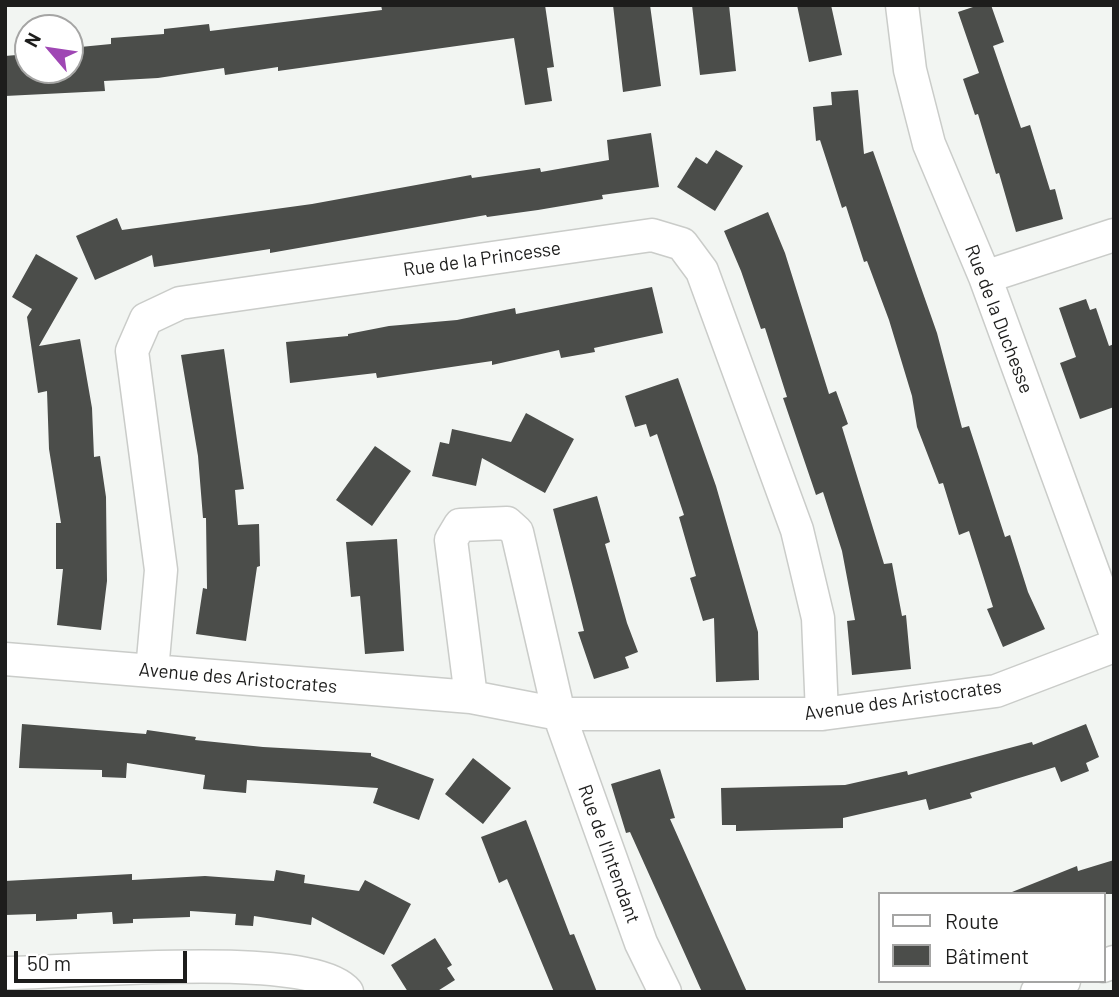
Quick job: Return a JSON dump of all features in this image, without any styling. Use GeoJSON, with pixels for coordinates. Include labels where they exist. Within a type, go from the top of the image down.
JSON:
{"type":"FeatureCollection","features":[{"type":"Feature","properties":{"kind":"street","name":"Rue de la Duchesse"},"geometry":{"type":"LineString","coordinates":[[901,5],[910,70],[929,144],[985,277],[1114,629]]}},
{"type":"Feature","properties":{"kind":"street","name":"Rue de la Princesse"},"geometry":{"type":"LineString","coordinates":[[152,671],[162,570],[132,351],[146,319],[180,303],[652,235],[682,244],[702,271],[797,530],[818,618],[822,714]]}},
{"type":"Feature","properties":{"kind":"street"},"geometry":{"type":"LineString","coordinates":[[985,277],[1114,235]]}},
{"type":"Feature","properties":{"kind":"street"},"geometry":{"type":"LineString","coordinates":[[471,697],[452,540],[460,525],[507,523],[517,532],[559,715]]}},
{"type":"Feature","properties":{"kind":"street","name":"Avenue des Aristocrates"},"geometry":{"type":"LineString","coordinates":[[5,659],[471,697],[559,715],[822,714],[996,691],[1114,646]]}},
{"type":"Feature","properties":{"kind":"street","name":"Rue de l'Intendant"},"geometry":{"type":"LineString","coordinates":[[559,715],[640,943],[665,992]]}},
{"type":"Feature","properties":{"kind":"street"},"geometry":{"type":"LineString","coordinates":[[20,979],[218,964],[310,975],[347,992]]}},
{"type":"Feature","properties":{"kind":"street"},"geometry":{"type":"LineString","coordinates":[[1037,992],[1059,983]]}},
{"type":"Feature","properties":{"kind":"building"},"geometry":{"type":"Polygon","coordinates":[[[381,5],[545,5],[554,67],[547,68],[552,101],[525,105],[514,38],[278,71],[278,67],[225,75],[224,68],[158,78],[104,81],[105,91],[5,96],[5,56],[14,55],[14,84],[84,84],[84,47],[111,44],[111,38],[164,34],[164,29],[209,24],[210,31],[382,10],[381,5]]]}},
{"type":"Feature","properties":{"kind":"building"},"geometry":{"type":"Polygon","coordinates":[[[613,5],[650,5],[661,86],[623,92],[613,5]]]}},
{"type":"Feature","properties":{"kind":"building"},"geometry":{"type":"Polygon","coordinates":[[[692,5],[729,5],[736,71],[700,75],[692,5]]]}},
{"type":"Feature","properties":{"kind":"building"},"geometry":{"type":"Polygon","coordinates":[[[797,5],[831,5],[842,55],[809,62],[797,5]]]}},
{"type":"Feature","properties":{"kind":"building"},"geometry":{"type":"Polygon","coordinates":[[[979,5],[991,5],[1004,42],[993,46],[1021,128],[1030,125],[1050,190],[1055,189],[1063,219],[1016,232],[999,173],[996,174],[978,114],[975,115],[963,79],[979,73],[958,12],[979,5]]]}},
{"type":"Feature","properties":{"kind":"building"},"geometry":{"type":"Polygon","coordinates":[[[858,90],[864,154],[873,151],[937,333],[962,428],[969,426],[1005,537],[1010,535],[1028,592],[1045,629],[1003,647],[987,609],[993,607],[969,531],[959,535],[943,483],[939,484],[917,427],[912,396],[889,320],[867,261],[864,262],[846,206],[842,208],[820,140],[816,141],[813,107],[832,105],[831,92],[858,90]]]}},
{"type":"Feature","properties":{"kind":"building"},"geometry":{"type":"Polygon","coordinates":[[[651,133],[659,187],[602,195],[603,199],[487,217],[486,215],[270,253],[270,249],[154,267],[152,255],[95,280],[76,236],[117,218],[122,230],[312,204],[471,175],[472,178],[540,168],[541,172],[609,160],[607,140],[651,133]]]}},
{"type":"Feature","properties":{"kind":"building"},"geometry":{"type":"Polygon","coordinates":[[[716,150],[743,166],[715,211],[677,187],[696,157],[707,164],[716,150]]]}},
{"type":"Feature","properties":{"kind":"building"},"geometry":{"type":"Polygon","coordinates":[[[768,212],[785,253],[829,394],[836,391],[848,424],[842,427],[884,564],[892,563],[902,616],[906,615],[911,669],[852,675],[847,621],[855,620],[842,551],[823,492],[816,495],[783,398],[787,397],[765,328],[761,329],[724,231],[768,212]]]}},
{"type":"Feature","properties":{"kind":"building"},"geometry":{"type":"Polygon","coordinates":[[[36,254],[78,278],[39,346],[80,339],[92,408],[94,457],[100,456],[106,497],[107,581],[101,630],[57,625],[63,569],[56,569],[56,523],[61,523],[49,449],[47,391],[38,393],[27,317],[32,309],[12,297],[36,254]]]}},
{"type":"Feature","properties":{"kind":"building"},"geometry":{"type":"Polygon","coordinates":[[[652,287],[663,333],[594,348],[595,352],[561,358],[559,350],[492,365],[492,361],[377,378],[376,373],[290,383],[286,342],[348,336],[389,326],[457,320],[515,308],[516,314],[652,287]]]}},
{"type":"Feature","properties":{"kind":"building"},"geometry":{"type":"Polygon","coordinates":[[[1086,299],[1090,310],[1096,308],[1109,346],[1114,344],[1114,407],[1080,419],[1060,363],[1076,357],[1059,308],[1086,299]]]}},
{"type":"Feature","properties":{"kind":"building"},"geometry":{"type":"Polygon","coordinates":[[[224,349],[244,489],[235,490],[238,525],[259,524],[260,566],[257,567],[246,641],[196,634],[203,588],[207,589],[206,518],[203,518],[198,456],[181,355],[224,349]]]}},
{"type":"Feature","properties":{"kind":"building"},"geometry":{"type":"Polygon","coordinates":[[[678,378],[716,486],[758,632],[759,680],[716,682],[714,618],[703,621],[690,578],[696,576],[679,517],[684,515],[657,434],[650,437],[646,424],[635,427],[625,396],[678,378]]]}},
{"type":"Feature","properties":{"kind":"building"},"geometry":{"type":"Polygon","coordinates":[[[526,413],[574,439],[545,493],[482,458],[476,486],[432,476],[440,442],[449,444],[452,429],[511,442],[526,413]]]}},
{"type":"Feature","properties":{"kind":"building"},"geometry":{"type":"Polygon","coordinates":[[[375,446],[411,471],[372,526],[336,500],[375,446]]]}},
{"type":"Feature","properties":{"kind":"building"},"geometry":{"type":"Polygon","coordinates":[[[597,496],[610,542],[605,544],[638,652],[625,657],[629,668],[594,679],[578,632],[584,631],[553,509],[597,496]]]}},
{"type":"Feature","properties":{"kind":"building"},"geometry":{"type":"Polygon","coordinates":[[[397,539],[404,651],[365,654],[360,596],[351,597],[346,542],[397,539]]]}},
{"type":"Feature","properties":{"kind":"building"},"geometry":{"type":"Polygon","coordinates":[[[22,724],[146,734],[147,730],[196,737],[195,740],[263,747],[371,753],[371,756],[434,779],[419,820],[373,803],[378,788],[247,780],[246,793],[203,789],[205,775],[127,763],[126,778],[102,777],[102,770],[19,768],[22,724]]]}},
{"type":"Feature","properties":{"kind":"building"},"geometry":{"type":"Polygon","coordinates":[[[1086,724],[1099,757],[1086,763],[1089,771],[1061,782],[1055,767],[970,793],[972,798],[929,810],[926,799],[843,818],[843,828],[736,831],[736,825],[722,825],[721,788],[845,785],[907,771],[908,775],[1032,742],[1033,745],[1086,724]]]}},
{"type":"Feature","properties":{"kind":"building"},"geometry":{"type":"Polygon","coordinates":[[[473,758],[511,788],[483,824],[445,794],[473,758]]]}},
{"type":"Feature","properties":{"kind":"building"},"geometry":{"type":"Polygon","coordinates":[[[660,769],[675,818],[670,819],[747,992],[702,992],[630,832],[626,833],[611,784],[660,769]]]}},
{"type":"Feature","properties":{"kind":"building"},"geometry":{"type":"Polygon","coordinates":[[[526,820],[570,935],[574,934],[597,992],[554,992],[507,879],[499,883],[481,837],[526,820]]]}},
{"type":"Feature","properties":{"kind":"building"},"geometry":{"type":"Polygon","coordinates":[[[1114,860],[1114,894],[1012,892],[1077,866],[1078,871],[1114,860]]]}},
{"type":"Feature","properties":{"kind":"building"},"geometry":{"type":"Polygon","coordinates":[[[276,870],[305,875],[304,883],[359,891],[365,880],[411,904],[384,955],[312,917],[311,925],[254,916],[253,926],[235,925],[236,914],[190,911],[190,917],[133,919],[133,923],[113,924],[112,912],[77,914],[77,919],[36,921],[36,914],[5,915],[5,881],[132,874],[132,880],[205,876],[274,881],[276,870]]]}},
{"type":"Feature","properties":{"kind":"building"},"geometry":{"type":"Polygon","coordinates":[[[435,938],[452,965],[447,968],[455,980],[436,992],[408,992],[391,965],[435,938]]]}}]}
